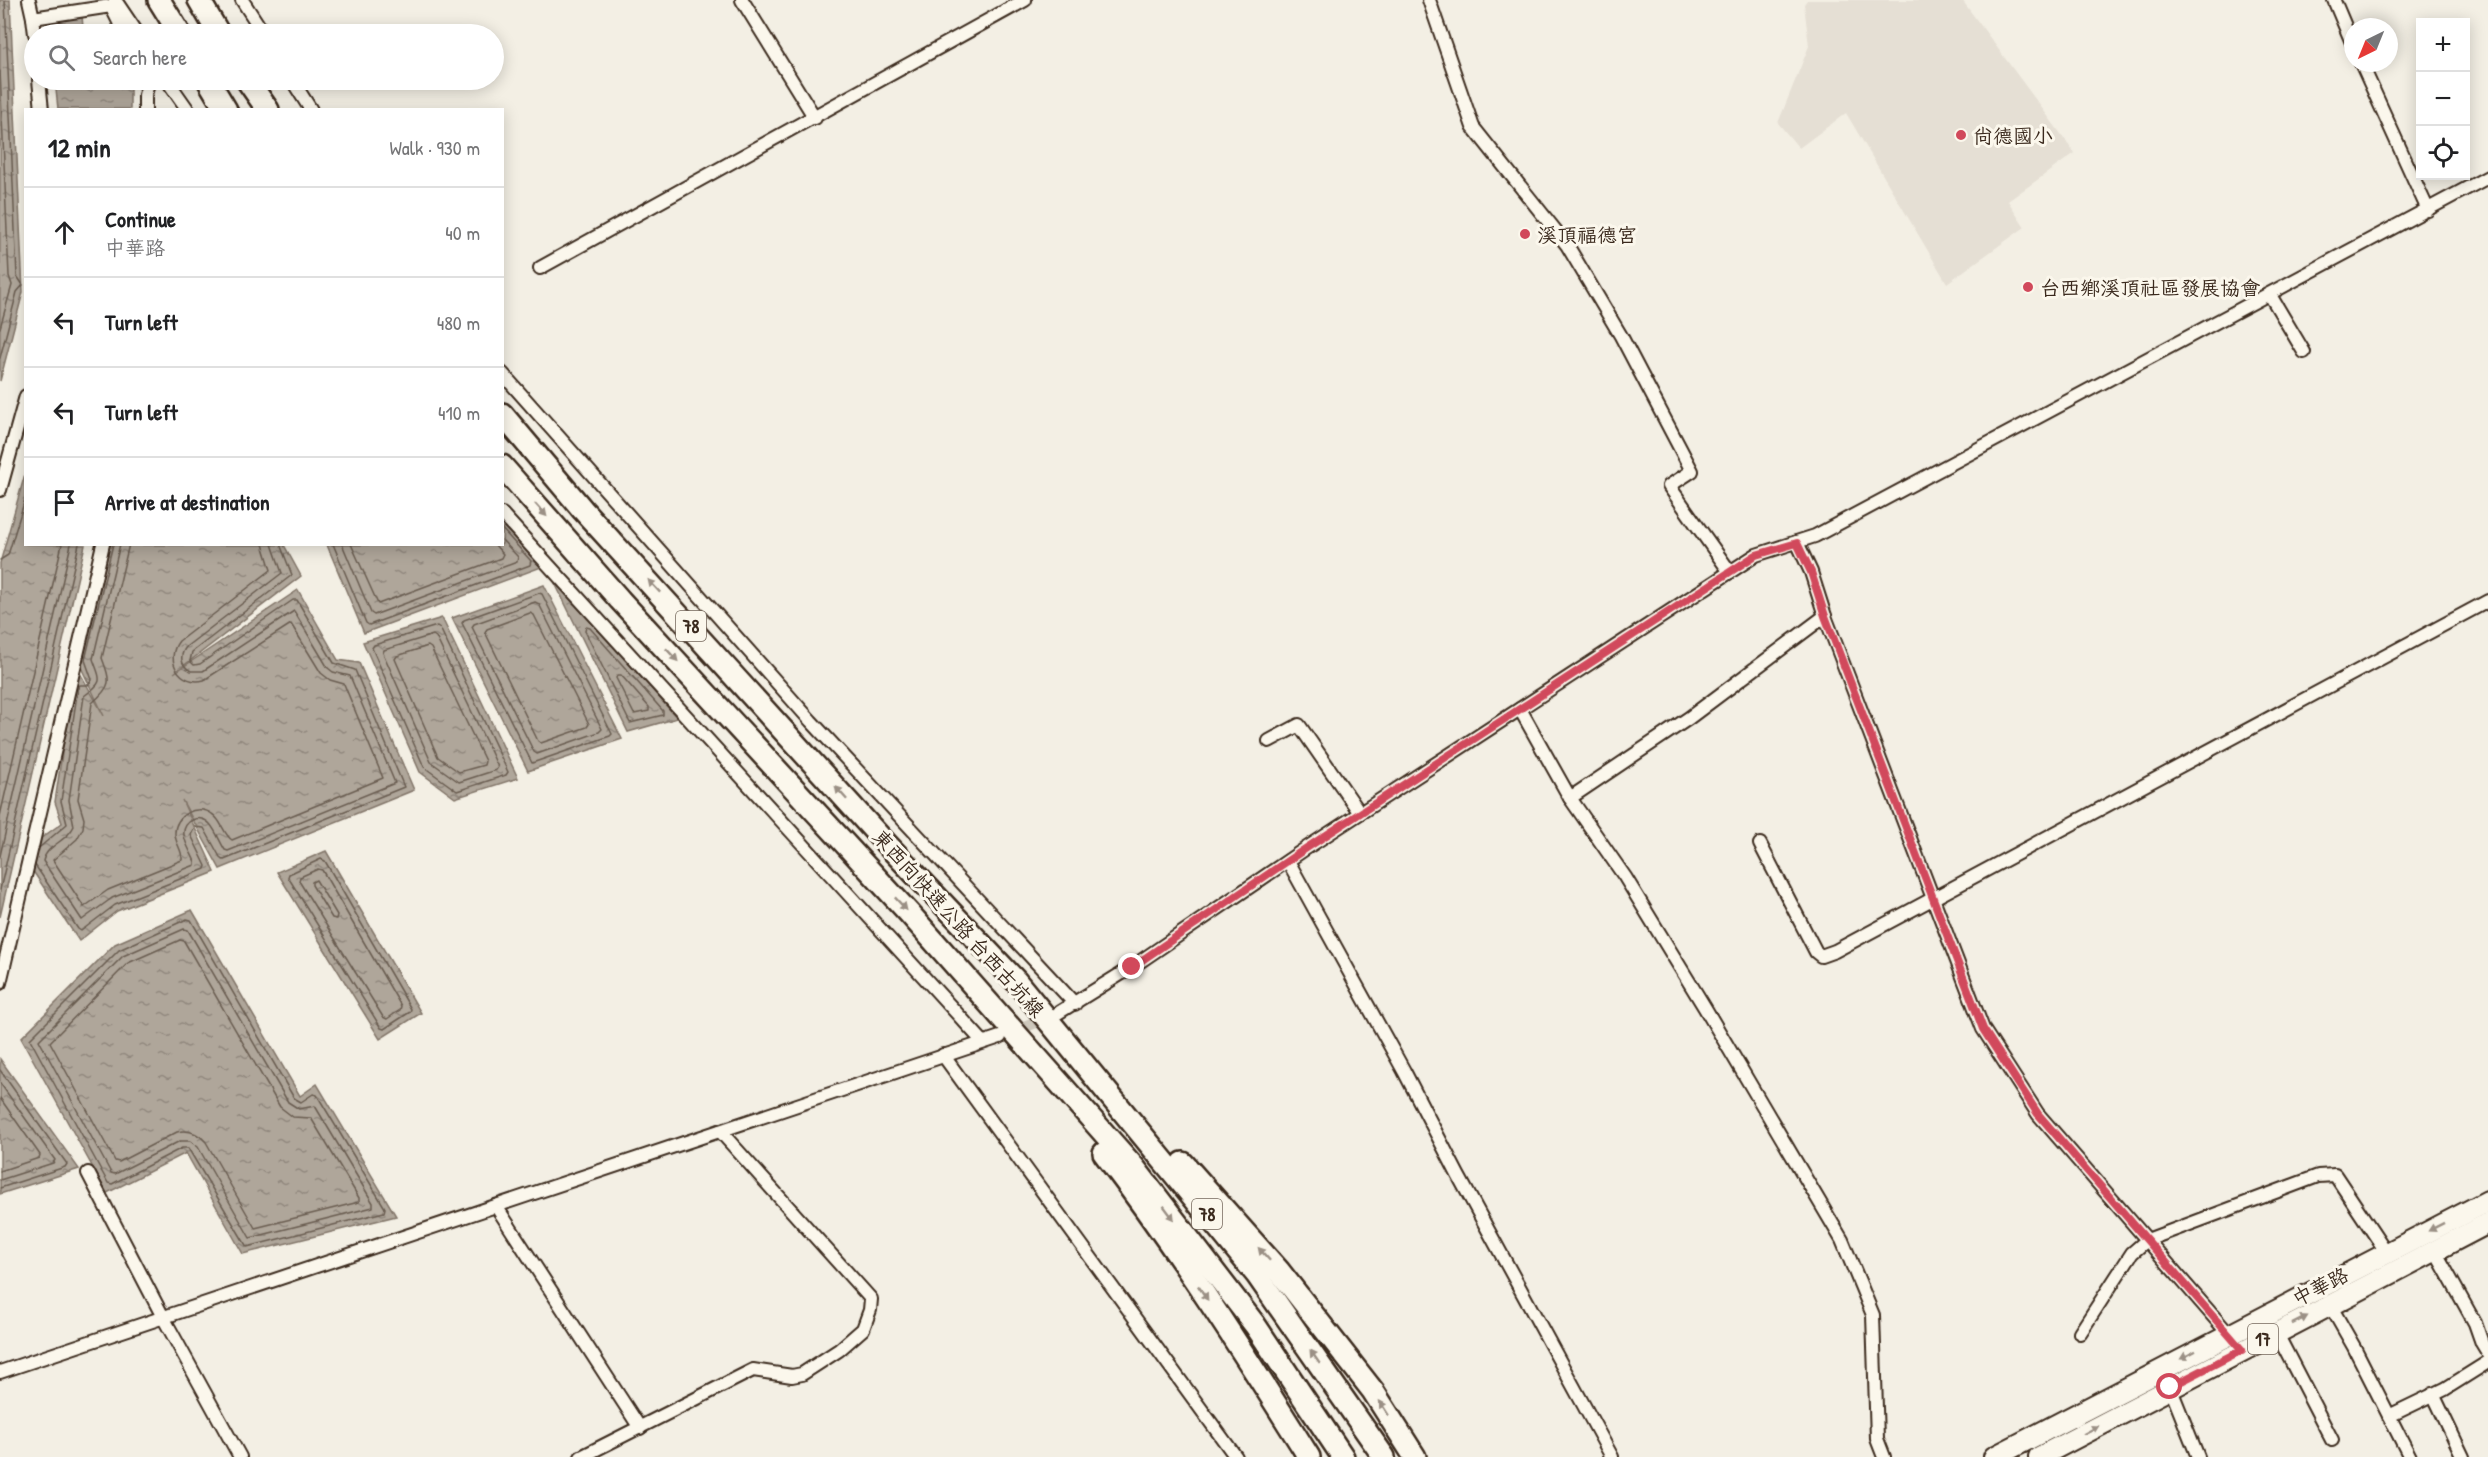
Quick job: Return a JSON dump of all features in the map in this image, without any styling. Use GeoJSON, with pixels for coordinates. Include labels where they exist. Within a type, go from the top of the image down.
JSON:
{"type":"FeatureCollection","features":[{"type":"Feature","properties":{"kind":"highway"},"geometry":{"type":"LineString","coordinates":[[159,0],[174,24]]}},
{"type":"Feature","properties":{"kind":"highway"},"geometry":{"type":"LineString","coordinates":[[199,0],[213,24]]}},
{"type":"Feature","properties":{"kind":"highway"},"geometry":{"type":"LineString","coordinates":[[214,90],[225,108]]}},
{"type":"Feature","properties":{"kind":"highway"},"geometry":{"type":"LineString","coordinates":[[254,90],[267,108]]}},
{"type":"Feature","properties":{"kind":"highway","name":"東西向快速公路 台西古坑線"},"geometry":{"type":"LineString","coordinates":[[504,416],[583,510],[880,837],[1016,981],[1257,1275],[1384,1457]]}},
{"type":"Feature","properties":{"kind":"highway","name":"東西向快速公路 台西古坑線"},"geometry":{"type":"LineString","coordinates":[[504,468],[620,600],[862,861],[1133,1166],[1255,1325],[1342,1457]]}},
{"type":"Feature","properties":{"kind":"highway"},"geometry":{"type":"LineString","coordinates":[[1016,981],[1280,1271],[1373,1391],[1415,1457]]}},
{"type":"Feature","properties":{"kind":"highway"},"geometry":{"type":"LineString","coordinates":[[994,1009],[1143,1204],[1249,1361],[1310,1457]]}},
{"type":"Feature","properties":{"kind":"main road","name":"中華路"},"geometry":{"type":"LineString","coordinates":[[1994,1457],[2488,1201]]}},
{"type":"Feature","properties":{"kind":"main road","name":"中華路"},"geometry":{"type":"LineString","coordinates":[[2039,1457],[2488,1223]]}},
{"type":"Feature","properties":{"kind":"street"},"geometry":{"type":"LineString","coordinates":[[29,0],[33,24]]}},
{"type":"Feature","properties":{"kind":"street"},"geometry":{"type":"LineString","coordinates":[[115,0],[131,24]]}},
{"type":"Feature","properties":{"kind":"street"},"geometry":{"type":"LineString","coordinates":[[242,0],[258,24]]}},
{"type":"Feature","properties":{"kind":"street"},"geometry":{"type":"LineString","coordinates":[[742,0],[815,118]]}},
{"type":"Feature","properties":{"kind":"street"},"geometry":{"type":"LineString","coordinates":[[540,268],[1026,0]]}},
{"type":"Feature","properties":{"kind":"street"},"geometry":{"type":"LineString","coordinates":[[1429,0],[1457,88],[1473,127],[1567,245],[1621,336],[1692,471],[1669,486],[1730,572]]}},
{"type":"Feature","properties":{"kind":"street"},"geometry":{"type":"LineString","coordinates":[[2334,0],[2344,24]]}},
{"type":"Feature","properties":{"kind":"street"},"geometry":{"type":"LineString","coordinates":[[33,18],[111,6],[120,24]]}},
{"type":"Feature","properties":{"kind":"street"},"geometry":{"type":"LineString","coordinates":[[2365,72],[2428,210]]}},
{"type":"Feature","properties":{"kind":"street"},"geometry":{"type":"LineString","coordinates":[[40,90],[42,108]]}},
{"type":"Feature","properties":{"kind":"street"},"geometry":{"type":"LineString","coordinates":[[145,108],[146,90]]}},
{"type":"Feature","properties":{"kind":"street"},"geometry":{"type":"LineString","coordinates":[[174,90],[187,108]]}},
{"type":"Feature","properties":{"kind":"street"},"geometry":{"type":"LineString","coordinates":[[298,90],[310,108]]}},
{"type":"Feature","properties":{"kind":"street"},"geometry":{"type":"LineString","coordinates":[[1058,1013],[1075,1004],[1360,813],[1756,555],[1815,536],[2488,177]]}},
{"type":"Feature","properties":{"kind":"street"},"geometry":{"type":"LineString","coordinates":[[2270,295],[2304,352]]}},
{"type":"Feature","properties":{"kind":"street"},"geometry":{"type":"LineString","coordinates":[[504,376],[804,714],[1075,1004]]}},
{"type":"Feature","properties":{"kind":"street"},"geometry":{"type":"LineString","coordinates":[[0,490],[24,403]]}},
{"type":"Feature","properties":{"kind":"street"},"geometry":{"type":"LineString","coordinates":[[504,516],[983,1042]]}},
{"type":"Feature","properties":{"kind":"street"},"geometry":{"type":"LineString","coordinates":[[1797,543],[1811,572],[1825,616],[1983,1029],[2038,1114],[2242,1350]]}},
{"type":"Feature","properties":{"kind":"street"},"geometry":{"type":"LineString","coordinates":[[0,983],[103,546]]}},
{"type":"Feature","properties":{"kind":"street"},"geometry":{"type":"LineString","coordinates":[[1760,844],[1816,952],[1821,956],[1835,951],[2488,600]]}},
{"type":"Feature","properties":{"kind":"street"},"geometry":{"type":"LineString","coordinates":[[1570,798],[1689,718],[1825,616]]}},
{"type":"Feature","properties":{"kind":"street"},"geometry":{"type":"LineString","coordinates":[[1520,709],[1570,798],[1650,917],[1842,1240],[1873,1315],[1877,1439],[1884,1457]]}},
{"type":"Feature","properties":{"kind":"street"},"geometry":{"type":"LineString","coordinates":[[1269,741],[1299,725],[1360,813]]}},
{"type":"Feature","properties":{"kind":"street"},"geometry":{"type":"LineString","coordinates":[[1288,861],[1612,1457]]}},
{"type":"Feature","properties":{"kind":"street"},"geometry":{"type":"LineString","coordinates":[[0,1372],[1000,1036]]}},
{"type":"Feature","properties":{"kind":"street"},"geometry":{"type":"LineString","coordinates":[[943,1055],[1206,1419],[1236,1457]]}},
{"type":"Feature","properties":{"kind":"street"},"geometry":{"type":"LineString","coordinates":[[581,1457],[753,1370],[792,1376],[802,1374],[839,1350],[863,1329],[870,1310],[871,1299],[720,1131]]}},
{"type":"Feature","properties":{"kind":"street"},"geometry":{"type":"LineString","coordinates":[[88,1173],[163,1317],[240,1457]]}},
{"type":"Feature","properties":{"kind":"street"},"geometry":{"type":"LineString","coordinates":[[2080,1333],[2132,1253],[2147,1240],[2318,1176],[2335,1175],[2387,1252]]}},
{"type":"Feature","properties":{"kind":"street"},"geometry":{"type":"LineString","coordinates":[[496,1206],[640,1428]]}},
{"type":"Feature","properties":{"kind":"street"},"geometry":{"type":"LineString","coordinates":[[2435,1251],[2475,1323],[2488,1353]]}},
{"type":"Feature","properties":{"kind":"street"},"geometry":{"type":"LineString","coordinates":[[2330,1305],[2410,1457]]}},
{"type":"Feature","properties":{"kind":"street"},"geometry":{"type":"LineString","coordinates":[[2276,1332],[2331,1440]]}},
{"type":"Feature","properties":{"kind":"street"},"geometry":{"type":"LineString","coordinates":[[2389,1416],[2488,1362]]}},
{"type":"Feature","properties":{"kind":"street"},"geometry":{"type":"LineString","coordinates":[[2170,1387],[2198,1457]]}},
{"type":"Feature","properties":{"kind":"street"},"geometry":{"type":"LineString","coordinates":[[2433,1394],[2463,1457]]}},
{"type":"Feature","properties":{"kind":"shaded area","name":"尚德國小"},"geometry":{"type":"Polygon","coordinates":[[[1807,0],[1962,0],[2075,153],[2008,201],[2025,227],[1947,283],[1846,113],[1799,148],[1778,123],[1809,46],[1804,4],[1807,0]]]}},
{"type":"Feature","properties":{"kind":"water"},"geometry":{"type":"Polygon","coordinates":[[[0,0],[10,0],[23,292],[0,381],[0,0]]]}},
{"type":"Feature","properties":{"kind":"water"},"geometry":{"type":"Polygon","coordinates":[[[82,15],[83,24],[50,24],[50,22],[82,15]]]}},
{"type":"Feature","properties":{"kind":"water"},"geometry":{"type":"Polygon","coordinates":[[[56,90],[130,90],[130,108],[58,108],[56,90]]]}},
{"type":"Feature","properties":{"kind":"water"},"geometry":{"type":"Polygon","coordinates":[[[24,478],[24,546],[85,546],[0,917],[0,563],[24,478]]]}},
{"type":"Feature","properties":{"kind":"water"},"geometry":{"type":"Polygon","coordinates":[[[504,521],[544,566],[364,633],[327,546],[504,546],[504,521]]]}},
{"type":"Feature","properties":{"kind":"water"},"geometry":{"type":"Polygon","coordinates":[[[107,546],[285,546],[301,576],[174,673],[298,590],[338,660],[359,663],[414,790],[220,869],[182,800],[215,872],[117,911],[79,941],[29,865],[33,844],[62,823],[55,802],[75,664],[104,716],[78,661],[107,546]]]}},
{"type":"Feature","properties":{"kind":"water"},"geometry":{"type":"Polygon","coordinates":[[[550,573],[677,718],[628,732],[550,573]]]}},
{"type":"Feature","properties":{"kind":"water"},"geometry":{"type":"Polygon","coordinates":[[[544,585],[622,739],[528,771],[452,618],[544,585]]]}},
{"type":"Feature","properties":{"kind":"water"},"geometry":{"type":"Polygon","coordinates":[[[442,618],[518,778],[455,798],[420,772],[363,642],[442,618]]]}},
{"type":"Feature","properties":{"kind":"water"},"geometry":{"type":"Polygon","coordinates":[[[326,851],[421,1013],[380,1039],[277,872],[326,851]]]}},
{"type":"Feature","properties":{"kind":"water"},"geometry":{"type":"Polygon","coordinates":[[[192,910],[300,1096],[317,1084],[396,1216],[243,1254],[186,1153],[107,1193],[21,1038],[115,944],[192,910]]]}},
{"type":"Feature","properties":{"kind":"water"},"geometry":{"type":"Polygon","coordinates":[[[0,1059],[79,1169],[0,1194],[0,1059]]]}},
{"type":"Feature","properties":{"kind":"tunnel"},"geometry":{"type":"LineString","coordinates":[[1009,1033],[1051,1016]]}},
{"type":"Feature","properties":{"kind":"place","name":"尚德國小"},"geometry":{"type":"Point","coordinates":[1961,135]}},
{"type":"Feature","properties":{"kind":"place","name":"溪頂福德宮"},"geometry":{"type":"Point","coordinates":[1525,234]}},
{"type":"Feature","properties":{"kind":"place","name":"台西鄉溪頂社區發展協會"},"geometry":{"type":"Point","coordinates":[2028,287]}},
{"type":"Feature","properties":{"kind":"route"},"geometry":{"type":"LineString","coordinates":[[1132,967],[1305,849],[1756,555],[1797,543],[1811,572],[1825,616],[1983,1029],[2038,1114],[2242,1350],[2170,1387]]}}]}
